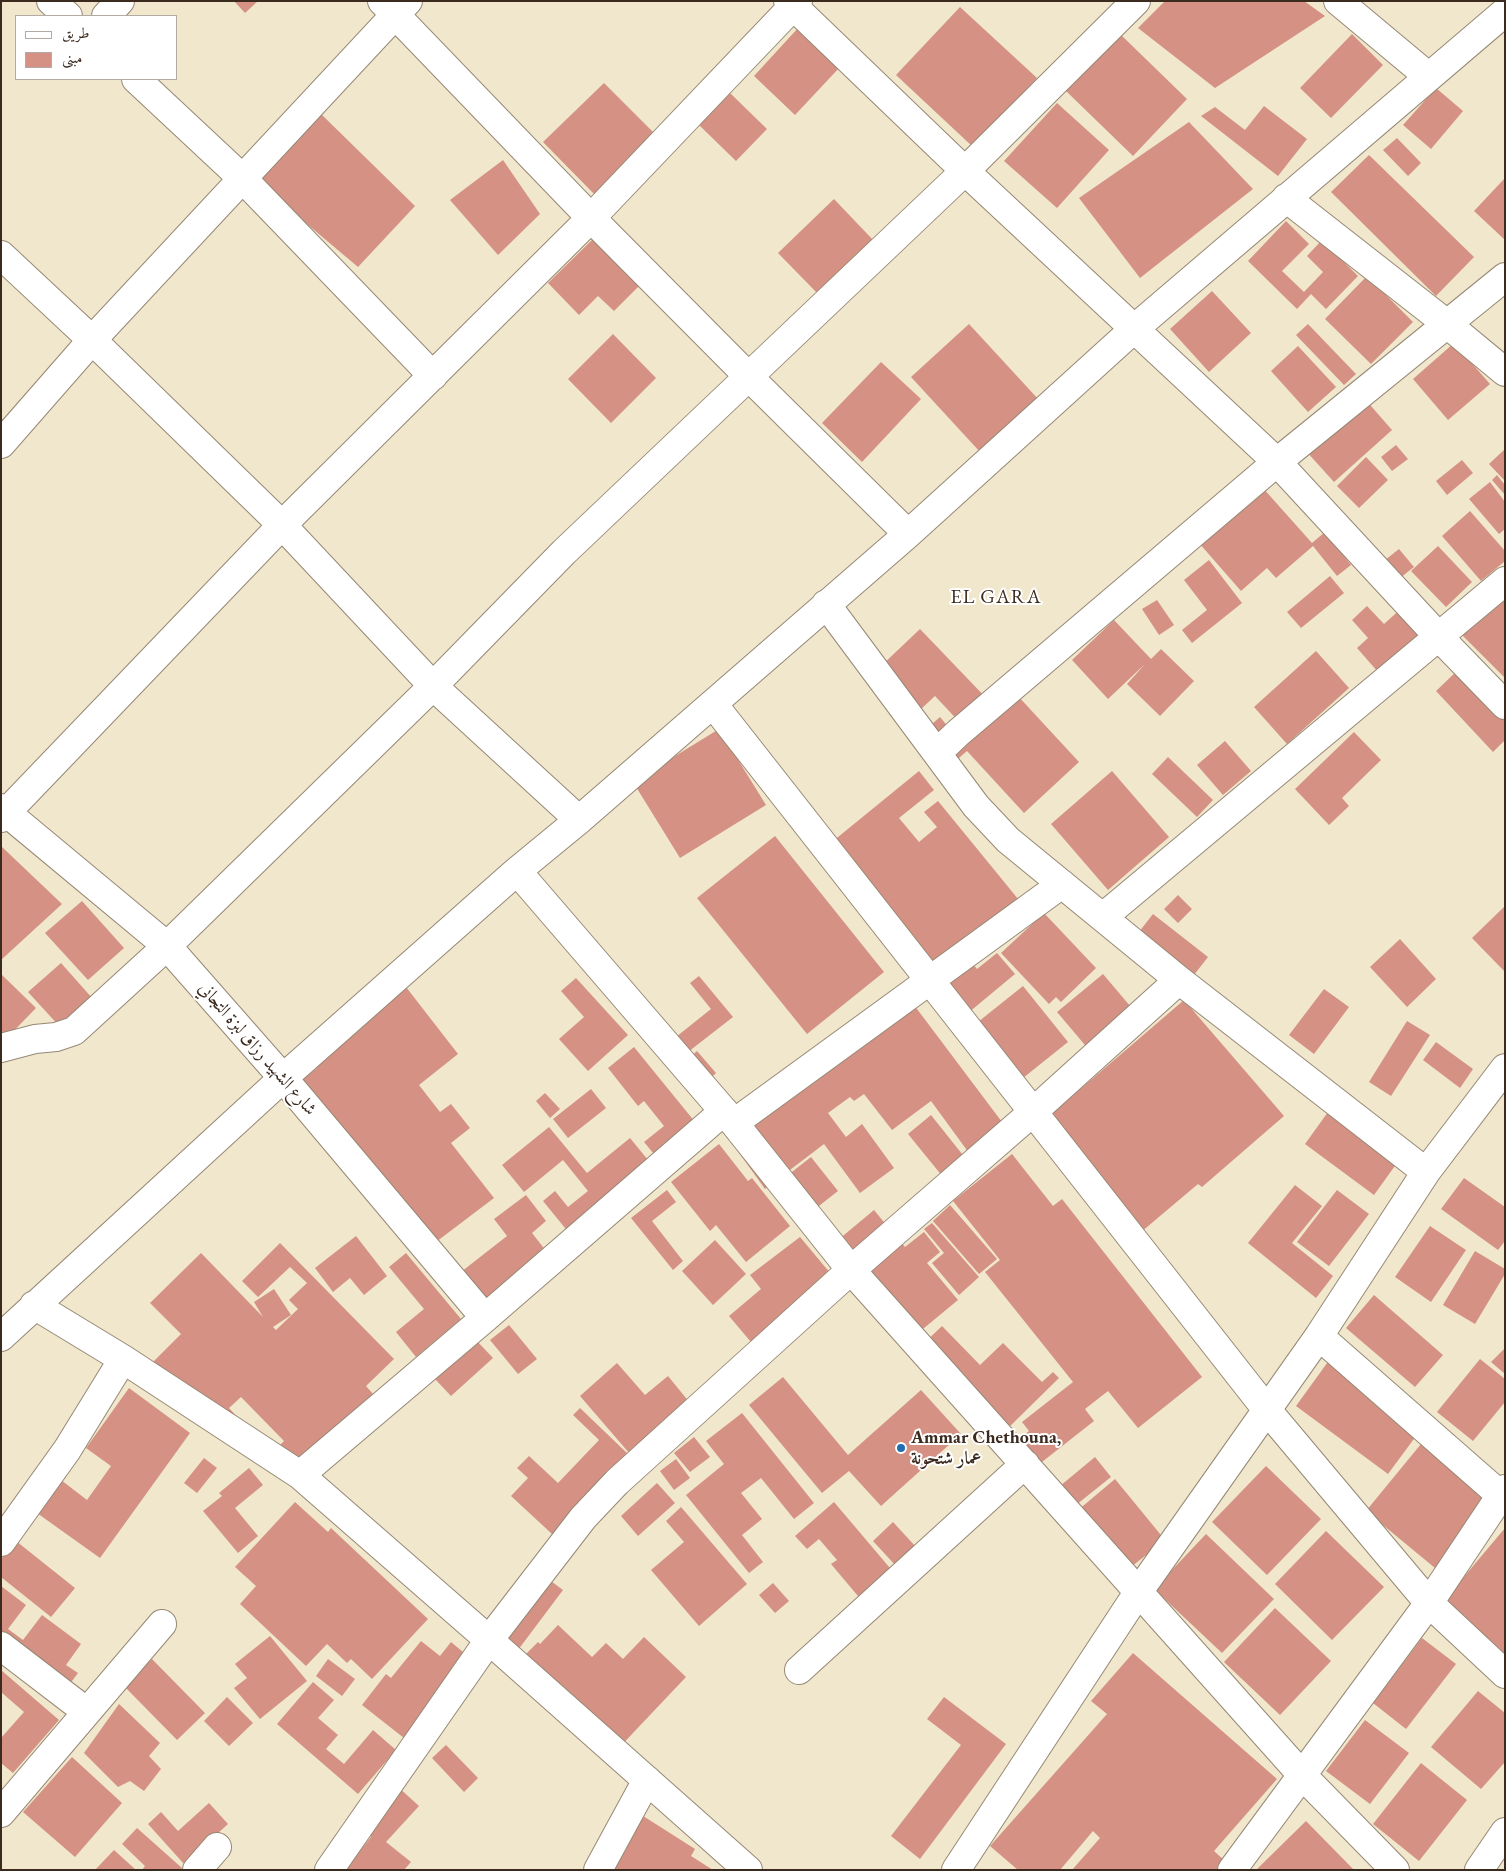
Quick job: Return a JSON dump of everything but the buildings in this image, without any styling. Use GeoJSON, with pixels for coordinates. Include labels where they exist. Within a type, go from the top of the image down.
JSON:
{"type":"FeatureCollection","features":[{"type":"Feature","properties":{"kind":"street"},"geometry":{"type":"LineString","coordinates":[[51,1],[67,15]]}},
{"type":"Feature","properties":{"kind":"street"},"geometry":{"type":"LineString","coordinates":[[107,15],[120,1]]}},
{"type":"Feature","properties":{"kind":"street"},"geometry":{"type":"LineString","coordinates":[[1,1048],[34,1039],[56,1037],[74,1030],[167,946],[433,686],[564,552],[964,171],[1136,1]]}},
{"type":"Feature","properties":{"kind":"street"},"geometry":{"type":"LineString","coordinates":[[1338,1],[1429,76]]}},
{"type":"Feature","properties":{"kind":"street"},"geometry":{"type":"LineString","coordinates":[[3,813],[282,525],[591,218],[793,3],[964,171],[1277,462],[1438,636],[1505,704]]}},
{"type":"Feature","properties":{"kind":"street"},"geometry":{"type":"LineString","coordinates":[[1,444],[92,340],[243,179],[395,6],[591,218],[908,534]]}},
{"type":"Feature","properties":{"kind":"street"},"geometry":{"type":"LineString","coordinates":[[1,1336],[283,1078],[517,871],[579,820],[908,534],[1134,329],[1505,12]]}},
{"type":"Feature","properties":{"kind":"street"},"geometry":{"type":"LineString","coordinates":[[137,80],[243,179],[433,376]]}},
{"type":"Feature","properties":{"kind":"street"},"geometry":{"type":"LineString","coordinates":[[1286,198],[1447,324],[1505,372]]}},
{"type":"Feature","properties":{"kind":"street"},"geometry":{"type":"LineString","coordinates":[[1,255],[92,340],[282,525],[433,686],[579,820]]}},
{"type":"Feature","properties":{"kind":"street"},"geometry":{"type":"LineString","coordinates":[[937,753],[958,733],[1277,462],[1505,278]]}},
{"type":"Feature","properties":{"kind":"street"},"geometry":{"type":"LineString","coordinates":[[1103,918],[1505,581]]}},
{"type":"Feature","properties":{"kind":"street"},"geometry":{"type":"LineString","coordinates":[[826,604],[976,806],[1008,840],[1179,980],[1426,1172]]}},
{"type":"Feature","properties":{"kind":"street"},"geometry":{"type":"LineString","coordinates":[[713,704],[1267,1410],[1428,1603],[1505,1674]]}},
{"type":"Feature","properties":{"kind":"street","name":"شارع الشهيد رزاق لبزة التجاني"},"geometry":{"type":"LineString","coordinates":[[3,813],[167,946],[283,1078],[485,1318]]}},
{"type":"Feature","properties":{"kind":"street"},"geometry":{"type":"LineString","coordinates":[[517,871],[729,1117],[851,1270],[1302,1775],[1395,1870]]}},
{"type":"Feature","properties":{"kind":"street"},"geometry":{"type":"LineString","coordinates":[[300,1475],[485,1318],[729,1117],[930,980],[1062,884]]}},
{"type":"Feature","properties":{"kind":"street"},"geometry":{"type":"LineString","coordinates":[[329,1870],[489,1640],[583,1518],[617,1482],[851,1270],[1034,1111],[1179,980]]}},
{"type":"Feature","properties":{"kind":"street"},"geometry":{"type":"LineString","coordinates":[[956,1870],[1138,1592],[1319,1336],[1426,1172],[1505,1068]]}},
{"type":"Feature","properties":{"kind":"street"},"geometry":{"type":"LineString","coordinates":[[34,1305],[123,1359],[300,1475],[748,1870]]}},
{"type":"Feature","properties":{"kind":"street"},"geometry":{"type":"LineString","coordinates":[[1232,1870],[1428,1603],[1503,1494],[1319,1336]]}},
{"type":"Feature","properties":{"kind":"street"},"geometry":{"type":"LineString","coordinates":[[1,1542],[67,1450],[123,1359]]}},
{"type":"Feature","properties":{"kind":"street"},"geometry":{"type":"LineString","coordinates":[[799,1670],[1025,1464]]}},
{"type":"Feature","properties":{"kind":"street"},"geometry":{"type":"LineString","coordinates":[[1,1813],[162,1624]]}},
{"type":"Feature","properties":{"kind":"street"},"geometry":{"type":"LineString","coordinates":[[1,1646],[87,1712]]}},
{"type":"Feature","properties":{"kind":"street"},"geometry":{"type":"LineString","coordinates":[[598,1870],[648,1780]]}},
{"type":"Feature","properties":{"kind":"street"},"geometry":{"type":"LineString","coordinates":[[1479,1870],[1505,1832]]}},
{"type":"Feature","properties":{"kind":"street"},"geometry":{"type":"LineString","coordinates":[[197,1870],[217,1847]]}},
{"type":"Feature","properties":{"kind":"place","name":"Ammar Chethouna, عمار شتحونة"},"geometry":{"type":"Point","coordinates":[901,1448]}},
{"type":"Feature","properties":{"kind":"district","name":"EL GARA"},"geometry":{"type":"Point","coordinates":[996,598]}}]}
